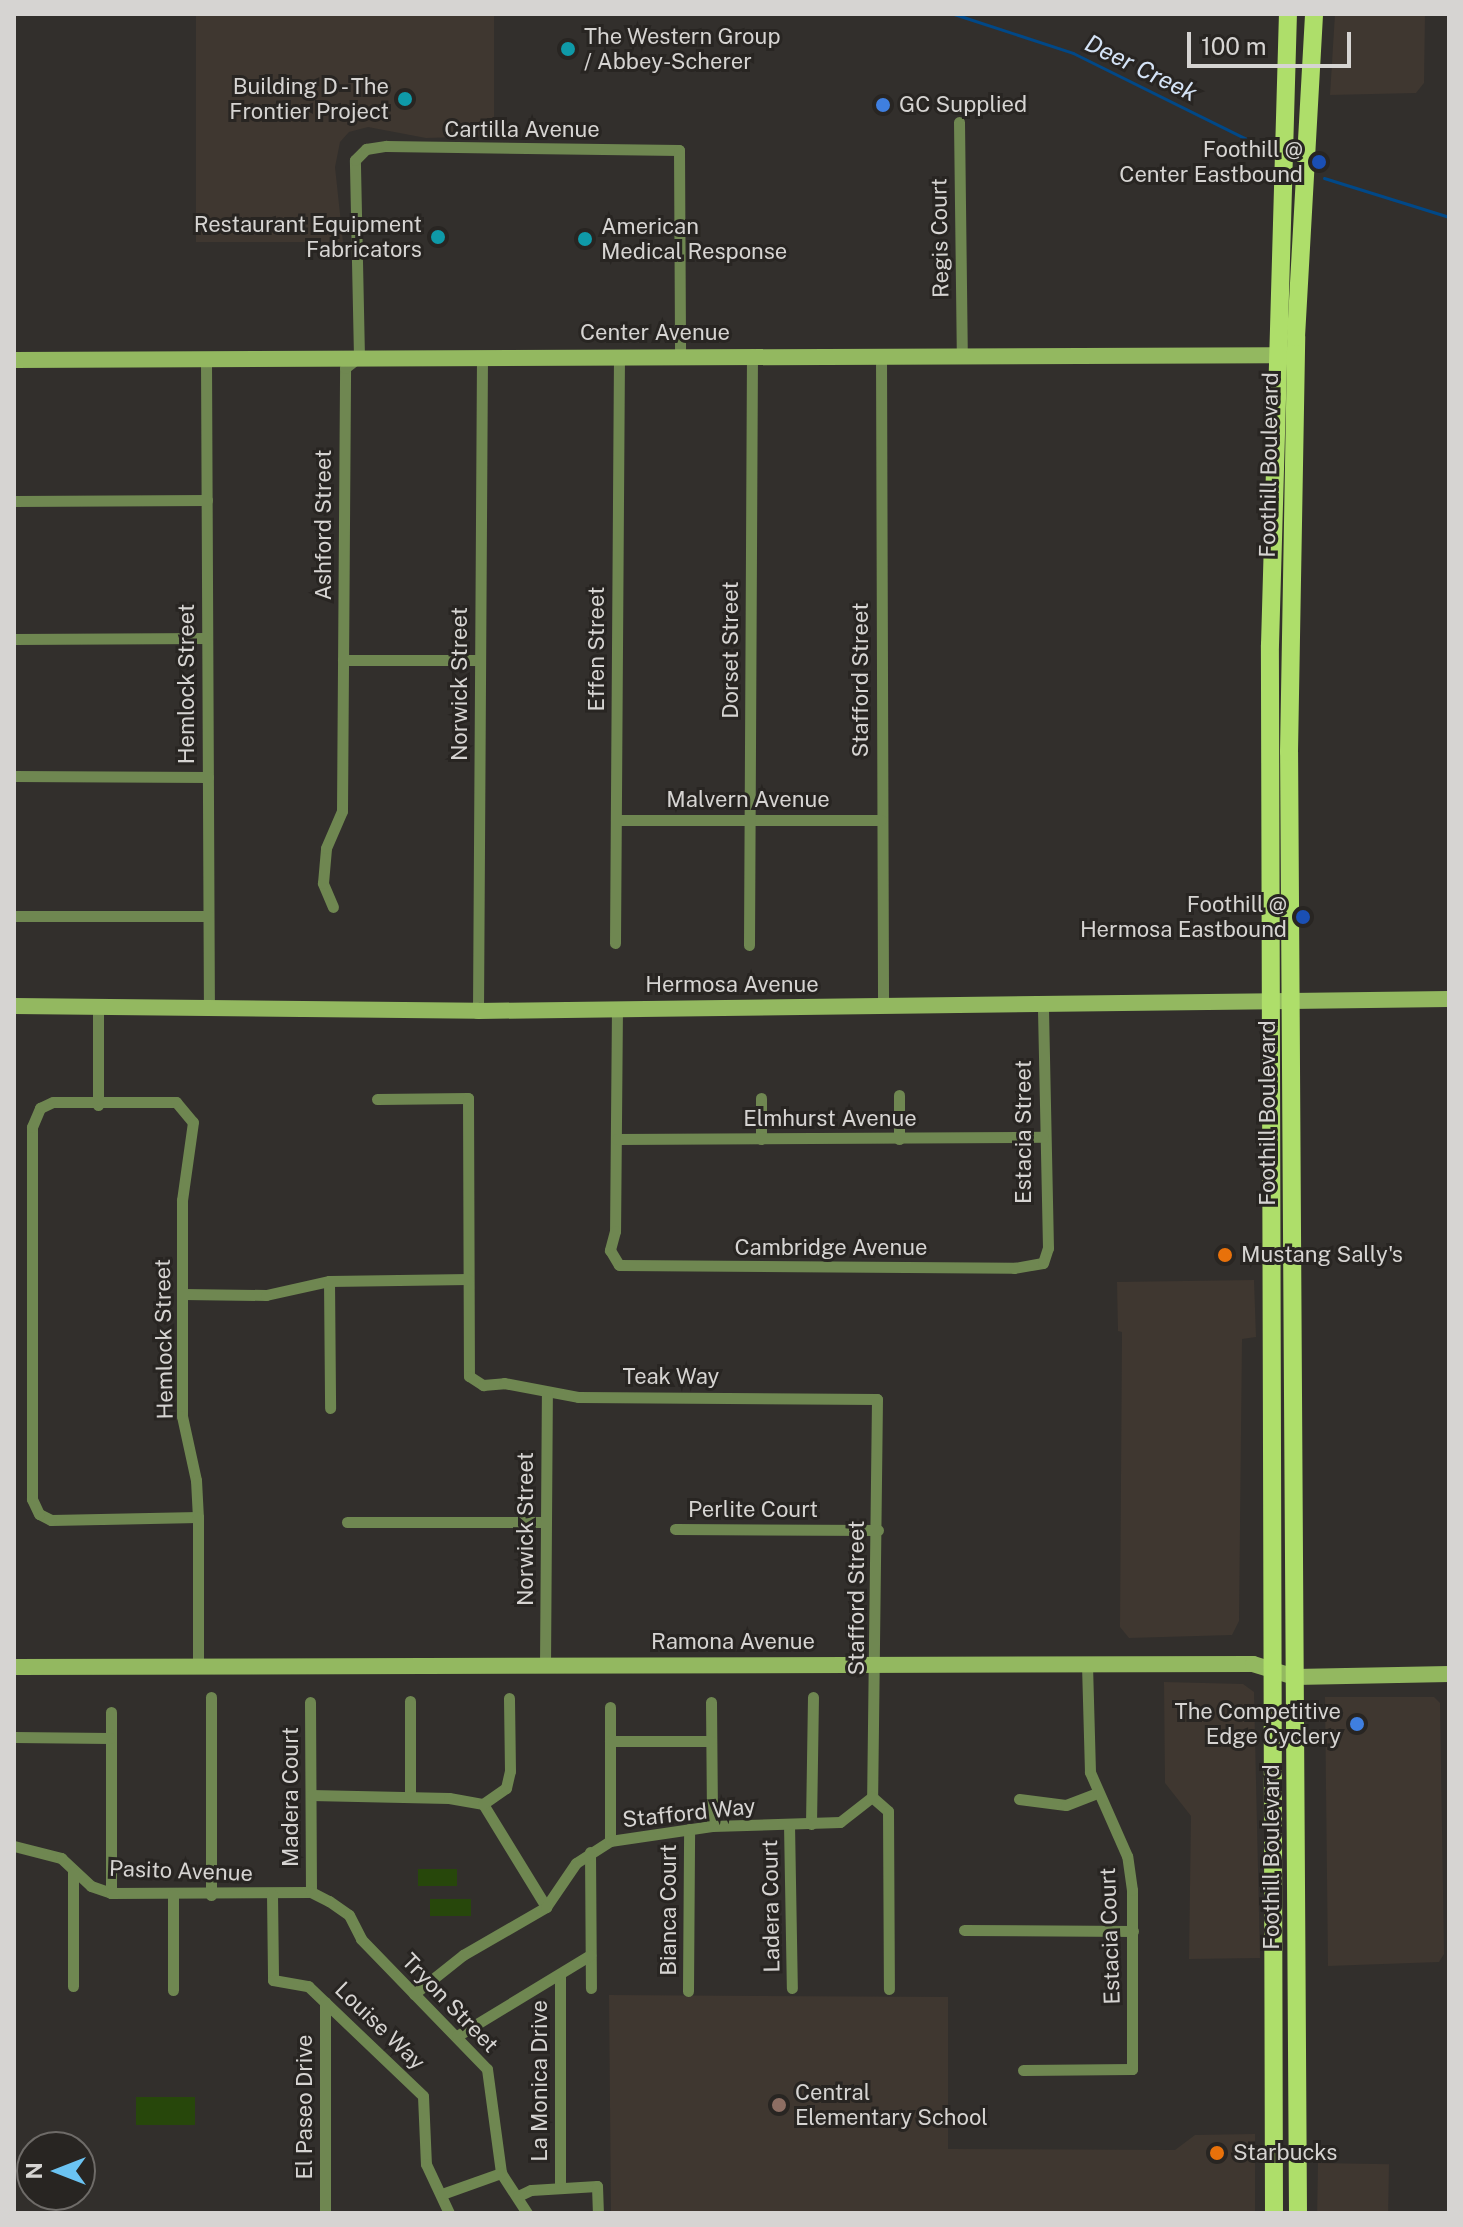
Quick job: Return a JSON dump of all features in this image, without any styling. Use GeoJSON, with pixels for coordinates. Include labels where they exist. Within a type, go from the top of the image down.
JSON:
{"type":"FeatureCollection","features":[{"type":"Feature","properties":{"kind":"main road","name":"Foothill Boulevard"},"geometry":{"type":"LineString","coordinates":[[1274,2213],[1276,1672],[1270,645],[1288,14]]}},
{"type":"Feature","properties":{"kind":"main road","name":"Foothill Boulevard"},"geometry":{"type":"LineString","coordinates":[[1298,2213],[1289,737],[1296,355],[1314,14]]}},
{"type":"Feature","properties":{"kind":"street","name":"Regis Court"},"geometry":{"type":"LineString","coordinates":[[959,122],[962,354]]}},
{"type":"Feature","properties":{"kind":"street","name":"Cartilla Avenue"},"geometry":{"type":"LineString","coordinates":[[366,149],[679,150],[680,355]]}},
{"type":"Feature","properties":{"kind":"street","name":"Ashford Street"},"geometry":{"type":"LineString","coordinates":[[333,907],[323,883],[326,848],[342,811],[345,368],[359,357],[360,220],[354,172],[355,160],[366,149]]}},
{"type":"Feature","properties":{"kind":"street","name":"Center Avenue"},"geometry":{"type":"LineString","coordinates":[[14,360],[752,354],[1296,355]]}},
{"type":"Feature","properties":{"kind":"street","name":"Dorset Street"},"geometry":{"type":"LineString","coordinates":[[749,945],[752,354]]}},
{"type":"Feature","properties":{"kind":"street","name":"Stafford Street"},"geometry":{"type":"LineString","coordinates":[[881,354],[883,1006]]}},
{"type":"Feature","properties":{"kind":"street","name":"Effen Street"},"geometry":{"type":"LineString","coordinates":[[615,943],[619,355]]}},
{"type":"Feature","properties":{"kind":"street","name":"Norwick Street"},"geometry":{"type":"LineString","coordinates":[[478,1011],[482,356]]}},
{"type":"Feature","properties":{"kind":"street","name":"Hemlock Street"},"geometry":{"type":"LineString","coordinates":[[206,360],[209,1009]]}},
{"type":"Feature","properties":{"kind":"street"},"geometry":{"type":"LineString","coordinates":[[14,501],[207,500]]}},
{"type":"Feature","properties":{"kind":"street"},"geometry":{"type":"LineString","coordinates":[[14,639],[207,638]]}},
{"type":"Feature","properties":{"kind":"street"},"geometry":{"type":"LineString","coordinates":[[343,660],[480,660]]}},
{"type":"Feature","properties":{"kind":"street"},"geometry":{"type":"LineString","coordinates":[[14,776],[208,777]]}},
{"type":"Feature","properties":{"kind":"street","name":"Malvern Avenue"},"geometry":{"type":"LineString","coordinates":[[616,820],[881,820]]}},
{"type":"Feature","properties":{"kind":"street"},"geometry":{"type":"LineString","coordinates":[[14,916],[208,916]]}},
{"type":"Feature","properties":{"kind":"street","name":"Hermosa Avenue"},"geometry":{"type":"LineString","coordinates":[[14,1006],[478,1011],[617,1007],[1015,1006],[1043,1001],[1449,999]]}},
{"type":"Feature","properties":{"kind":"street","name":"Estacia Street"},"geometry":{"type":"LineString","coordinates":[[1043,1001],[1043,1137],[1048,1248],[1043,1263]]}},
{"type":"Feature","properties":{"kind":"street"},"geometry":{"type":"LineString","coordinates":[[98,1005],[98,1105],[53,1102],[40,1108],[32,1127],[32,1499],[39,1514],[51,1520],[198,1517]]}},
{"type":"Feature","properties":{"kind":"street"},"geometry":{"type":"LineString","coordinates":[[617,1007],[617,1139]]}},
{"type":"Feature","properties":{"kind":"street"},"geometry":{"type":"LineString","coordinates":[[899,1095],[899,1139]]}},
{"type":"Feature","properties":{"kind":"street"},"geometry":{"type":"LineString","coordinates":[[183,1294],[266,1295],[329,1281],[468,1279],[468,1098],[377,1099]]}},
{"type":"Feature","properties":{"kind":"street"},"geometry":{"type":"LineString","coordinates":[[761,1098],[761,1139]]}},
{"type":"Feature","properties":{"kind":"street","name":"Hemlock Street"},"geometry":{"type":"LineString","coordinates":[[98,1105],[176,1102],[186,1110],[193,1122],[182,1200],[182,1416],[196,1480],[198,1666]]}},
{"type":"Feature","properties":{"kind":"street","name":"Elmhurst Avenue"},"geometry":{"type":"LineString","coordinates":[[617,1139],[1043,1137]]}},
{"type":"Feature","properties":{"kind":"street","name":"Cambridge Avenue"},"geometry":{"type":"LineString","coordinates":[[617,1139],[615,1231],[610,1250],[619,1265],[1014,1268],[1043,1263]]}},
{"type":"Feature","properties":{"kind":"street","name":"Teak Way"},"geometry":{"type":"LineString","coordinates":[[468,1279],[469,1376],[483,1385],[504,1383],[547,1392],[877,1399]]}},
{"type":"Feature","properties":{"kind":"street"},"geometry":{"type":"LineString","coordinates":[[329,1281],[330,1408]]}},
{"type":"Feature","properties":{"kind":"street","name":"Norwick Street"},"geometry":{"type":"LineString","coordinates":[[545,1666],[547,1392]]}},
{"type":"Feature","properties":{"kind":"street","name":"Stafford Street"},"geometry":{"type":"LineString","coordinates":[[872,1797],[877,1664],[877,1399]]}},
{"type":"Feature","properties":{"kind":"street"},"geometry":{"type":"LineString","coordinates":[[347,1522],[546,1522]]}},
{"type":"Feature","properties":{"kind":"street","name":"Perlite Court"},"geometry":{"type":"LineString","coordinates":[[675,1529],[878,1530]]}},
{"type":"Feature","properties":{"kind":"street","name":"Ramona Avenue"},"geometry":{"type":"LineString","coordinates":[[14,1667],[1253,1664],[1295,1677],[1449,1674]]}},
{"type":"Feature","properties":{"kind":"street","name":"Estacia Court"},"geometry":{"type":"LineString","coordinates":[[1023,2070],[1132,2069],[1133,1931],[1127,1856],[1097,1793],[1088,1752],[1087,1665]]}},
{"type":"Feature","properties":{"kind":"street"},"geometry":{"type":"LineString","coordinates":[[211,1697],[211,1895]]}},
{"type":"Feature","properties":{"kind":"street"},"geometry":{"type":"LineString","coordinates":[[811,1824],[813,1697]]}},
{"type":"Feature","properties":{"kind":"street"},"geometry":{"type":"LineString","coordinates":[[311,1795],[410,1797],[483,1804],[506,1788],[509,1698]]}},
{"type":"Feature","properties":{"kind":"street"},"geometry":{"type":"LineString","coordinates":[[410,1701],[410,1797]]}},
{"type":"Feature","properties":{"kind":"street","name":"Madera Court"},"geometry":{"type":"LineString","coordinates":[[310,1702],[311,1892]]}},
{"type":"Feature","properties":{"kind":"street"},"geometry":{"type":"LineString","coordinates":[[711,1702],[712,1826]]}},
{"type":"Feature","properties":{"kind":"street"},"geometry":{"type":"LineString","coordinates":[[610,1707],[610,1841]]}},
{"type":"Feature","properties":{"kind":"street"},"geometry":{"type":"LineString","coordinates":[[111,1712],[111,1893]]}},
{"type":"Feature","properties":{"kind":"street"},"geometry":{"type":"LineString","coordinates":[[14,1737],[110,1738]]}},
{"type":"Feature","properties":{"kind":"street"},"geometry":{"type":"LineString","coordinates":[[610,1741],[711,1741]]}},
{"type":"Feature","properties":{"kind":"street"},"geometry":{"type":"LineString","coordinates":[[1019,1799],[1066,1805],[1097,1793]]}},
{"type":"Feature","properties":{"kind":"street"},"geometry":{"type":"LineString","coordinates":[[872,1797],[888,1811],[889,1989]]}},
{"type":"Feature","properties":{"kind":"street","name":"Stafford Way"},"geometry":{"type":"LineString","coordinates":[[414,1994],[463,1955],[546,1907],[590,1852],[610,1841],[712,1826],[840,1822],[872,1797]]}},
{"type":"Feature","properties":{"kind":"street"},"geometry":{"type":"LineString","coordinates":[[483,1804],[546,1907]]}},
{"type":"Feature","properties":{"kind":"street","name":"Ladera Court"},"geometry":{"type":"LineString","coordinates":[[789,1824],[792,1988]]}},
{"type":"Feature","properties":{"kind":"street","name":"Bianca Court"},"geometry":{"type":"LineString","coordinates":[[688,1991],[689,1829]]}},
{"type":"Feature","properties":{"kind":"street","name":"Pasito Avenue"},"geometry":{"type":"LineString","coordinates":[[14,1846],[61,1858],[73,1871],[111,1893],[211,1895],[311,1892]]}},
{"type":"Feature","properties":{"kind":"street"},"geometry":{"type":"LineString","coordinates":[[590,1852],[591,1988]]}},
{"type":"Feature","properties":{"kind":"street"},"geometry":{"type":"LineString","coordinates":[[73,1871],[73,1986]]}},
{"type":"Feature","properties":{"kind":"street","name":"Tryon Street"},"geometry":{"type":"LineString","coordinates":[[311,1892],[349,1915],[361,1939],[487,2069],[493,2090],[494,2144],[501,2173],[527,2213]]}},
{"type":"Feature","properties":{"kind":"street"},"geometry":{"type":"LineString","coordinates":[[173,1894],[173,1990]]}},
{"type":"Feature","properties":{"kind":"street","name":"Louise Way"},"geometry":{"type":"LineString","coordinates":[[272,1894],[273,1980],[308,1986],[423,2096],[426,2164],[449,2213]]}},
{"type":"Feature","properties":{"kind":"street"},"geometry":{"type":"LineString","coordinates":[[964,1930],[1133,1931]]}},
{"type":"Feature","properties":{"kind":"street"},"geometry":{"type":"LineString","coordinates":[[457,2036],[590,1955]]}},
{"type":"Feature","properties":{"kind":"street","name":"La Monica Drive"},"geometry":{"type":"LineString","coordinates":[[560,1974],[560,2188]]}},
{"type":"Feature","properties":{"kind":"street","name":"El Paseo Drive"},"geometry":{"type":"LineString","coordinates":[[325,2002],[325,2213]]}},
{"type":"Feature","properties":{"kind":"street"},"geometry":{"type":"LineString","coordinates":[[442,2194],[501,2173]]}},
{"type":"Feature","properties":{"kind":"street"},"geometry":{"type":"LineString","coordinates":[[518,2196],[560,2188],[597,2186],[598,2213]]}},
{"type":"Feature","properties":{"kind":"shaded area"},"geometry":{"type":"Polygon","coordinates":[[[196,14],[494,14],[494,136],[426,138],[368,127],[349,132],[340,142],[335,167],[343,242],[196,242],[196,14]]]}},
{"type":"Feature","properties":{"kind":"shaded area"},"geometry":{"type":"Polygon","coordinates":[[[1335,14],[1425,14],[1424,83],[1416,93],[1330,95],[1335,14]]]}},
{"type":"Feature","properties":{"kind":"shaded area"},"geometry":{"type":"Polygon","coordinates":[[[1254,1280],[1256,1337],[1242,1339],[1239,1621],[1232,1635],[1129,1638],[1120,1627],[1122,1332],[1118,1331],[1117,1282],[1254,1280]]]}},
{"type":"Feature","properties":{"kind":"shaded area"},"geometry":{"type":"Polygon","coordinates":[[[1164,1682],[1243,1684],[1254,1692],[1260,1958],[1189,1959],[1191,1816],[1165,1783],[1164,1682]]]}},
{"type":"Feature","properties":{"kind":"shaded area"},"geometry":{"type":"Polygon","coordinates":[[[1325,1697],[1434,1697],[1440,1703],[1444,1954],[1439,1962],[1328,1966],[1325,1697]]]}},
{"type":"Feature","properties":{"kind":"shaded area","name":"Central Elementary School"},"geometry":{"type":"Polygon","coordinates":[[[609,1995],[948,1997],[948,2149],[1175,2150],[1195,2135],[1255,2134],[1255,2213],[611,2213],[609,1995]]]}},
{"type":"Feature","properties":{"kind":"shaded area"},"geometry":{"type":"Polygon","coordinates":[[[1318,2163],[1389,2164],[1388,2213],[1317,2213],[1318,2163]]]}},
{"type":"Feature","properties":{"kind":"green space"},"geometry":{"type":"Polygon","coordinates":[[[418,1869],[457,1869],[457,1886],[418,1886],[418,1869]]]}},
{"type":"Feature","properties":{"kind":"green space"},"geometry":{"type":"Polygon","coordinates":[[[430,1899],[471,1899],[471,1916],[430,1916],[430,1899]]]}},
{"type":"Feature","properties":{"kind":"green space"},"geometry":{"type":"Polygon","coordinates":[[[136,2097],[195,2097],[195,2125],[136,2125],[136,2097]]]}},
{"type":"Feature","properties":{"kind":"waterway","name":"Deer Creek"},"geometry":{"type":"LineString","coordinates":[[954,14],[1073,53],[1264,148]]}},
{"type":"Feature","properties":{"kind":"waterway","name":"Deer Creek"},"geometry":{"type":"LineString","coordinates":[[1324,178],[1449,217]]}},
{"type":"Feature","properties":{"kind":"place","name":"The Western Group / Abbey-Scherer"},"geometry":{"type":"Point","coordinates":[568,49]}},
{"type":"Feature","properties":{"kind":"place","name":"Building D - The Frontier Project"},"geometry":{"type":"Point","coordinates":[405,99]}},
{"type":"Feature","properties":{"kind":"place","name":"GC Supplied"},"geometry":{"type":"Point","coordinates":[883,105]}},
{"type":"Feature","properties":{"kind":"place","name":"Foothill @ Center Eastbound"},"geometry":{"type":"Point","coordinates":[1319,162]}},
{"type":"Feature","properties":{"kind":"place","name":"Restaurant Equipment Fabricators"},"geometry":{"type":"Point","coordinates":[438,237]}},
{"type":"Feature","properties":{"kind":"place","name":"American Medical Response"},"geometry":{"type":"Point","coordinates":[585,239]}},
{"type":"Feature","properties":{"kind":"place","name":"Foothill @ Hermosa Eastbound"},"geometry":{"type":"Point","coordinates":[1303,917]}},
{"type":"Feature","properties":{"kind":"place","name":"Mustang Sally's"},"geometry":{"type":"Point","coordinates":[1225,1255]}},
{"type":"Feature","properties":{"kind":"place","name":"The Competitive Edge Cyclery"},"geometry":{"type":"Point","coordinates":[1357,1724]}},
{"type":"Feature","properties":{"kind":"place","name":"Central Elementary School"},"geometry":{"type":"Point","coordinates":[779,2105]}},
{"type":"Feature","properties":{"kind":"place","name":"Starbucks"},"geometry":{"type":"Point","coordinates":[1217,2153]}}]}
